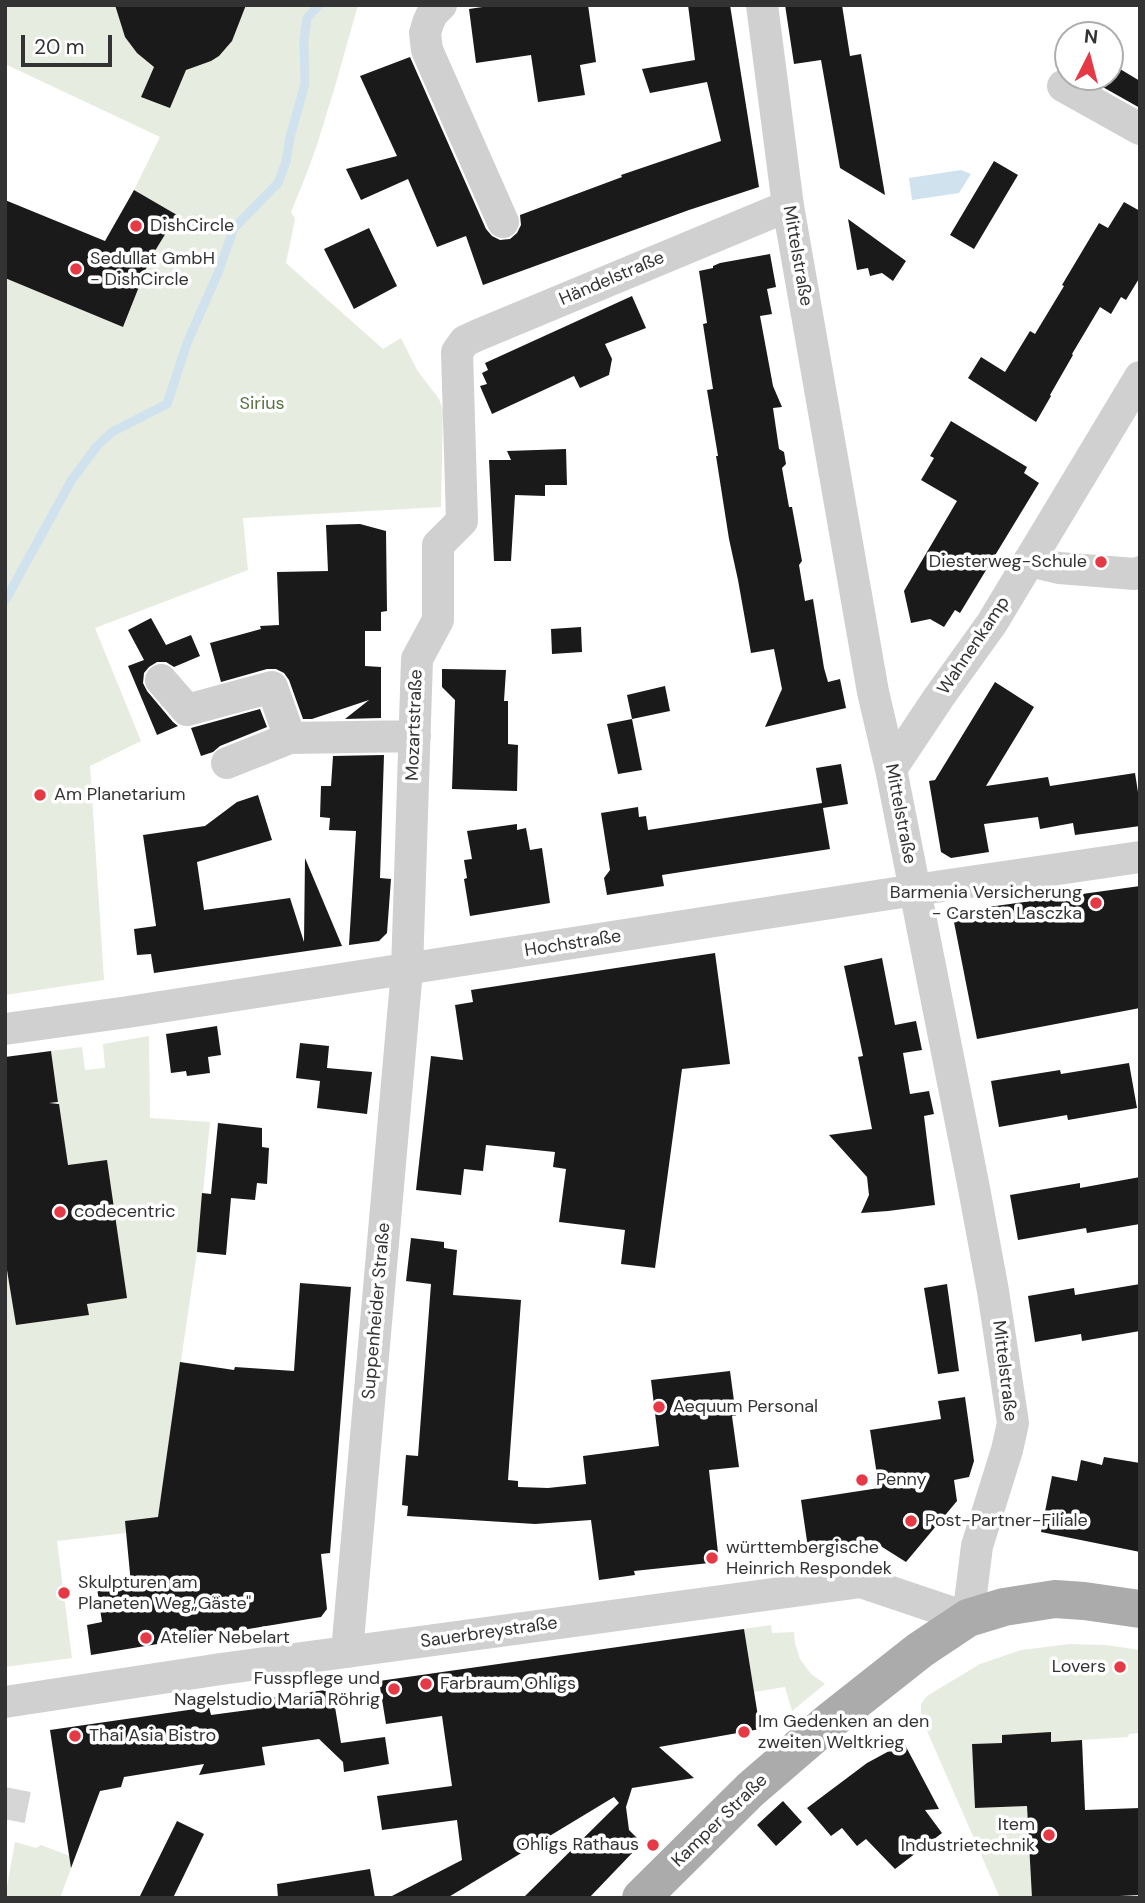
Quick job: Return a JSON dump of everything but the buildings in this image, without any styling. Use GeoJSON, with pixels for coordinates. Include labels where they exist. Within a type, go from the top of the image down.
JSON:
{"type":"FeatureCollection","features":[{"type":"Feature","properties":{"kind":"main road","name":"Kamper Straße"},"geometry":{"type":"LineString","coordinates":[[641,1898],[750,1790],[830,1721],[910,1658],[968,1618],[1004,1607],[1055,1599],[1140,1609]]}},
{"type":"Feature","properties":{"kind":"street"},"geometry":{"type":"LineString","coordinates":[[441,5],[428,23],[425,33],[427,50],[503,222]]}},
{"type":"Feature","properties":{"kind":"street","name":"Mittelstraße"},"geometry":{"type":"LineString","coordinates":[[762,5],[788,206],[873,692],[891,769],[993,1291],[1013,1423],[977,1546],[968,1618]]}},
{"type":"Feature","properties":{"kind":"street"},"geometry":{"type":"LineString","coordinates":[[1072,91],[1140,130]]}},
{"type":"Feature","properties":{"kind":"street","name":"Händelstraße"},"geometry":{"type":"LineString","coordinates":[[457,369],[457,352],[465,341],[788,206]]}},
{"type":"Feature","properties":{"kind":"street","name":"Mozartstraße"},"geometry":{"type":"LineString","coordinates":[[407,970],[417,659],[438,620],[438,545],[461,521],[457,369]]}},
{"type":"Feature","properties":{"kind":"street","name":"Wahnenkamp"},"geometry":{"type":"LineString","coordinates":[[891,769],[992,623],[1140,377]]}},
{"type":"Feature","properties":{"kind":"street"},"geometry":{"type":"LineString","coordinates":[[1029,561],[1059,568],[1135,574],[1140,572]]}},
{"type":"Feature","properties":{"kind":"street"},"geometry":{"type":"LineString","coordinates":[[160,680],[187,710],[272,687],[290,737]]}},
{"type":"Feature","properties":{"kind":"street"},"geometry":{"type":"LineString","coordinates":[[227,763],[290,737],[415,736]]}},
{"type":"Feature","properties":{"kind":"street","name":"Hochstraße"},"geometry":{"type":"LineString","coordinates":[[5,1029],[1140,857]]}},
{"type":"Feature","properties":{"kind":"street","name":"Suppenheider Straße"},"geometry":{"type":"LineString","coordinates":[[347,1652],[407,970]]}},
{"type":"Feature","properties":{"kind":"street","name":"Sauerbreystraße"},"geometry":{"type":"LineString","coordinates":[[5,1702],[221,1669],[861,1582],[968,1618]]}},
{"type":"Feature","properties":{"kind":"green space","name":"Sirius"},"geometry":{"type":"Polygon","coordinates":[[[5,5],[358,5],[317,145],[291,212],[295,219],[286,263],[383,349],[401,338],[417,370],[439,399],[443,410],[441,507],[243,518],[248,570],[95,628],[141,741],[90,766],[104,980],[5,995],[5,278],[123,327],[150,259],[177,215],[134,190],[160,137],[5,64],[5,5]]]}},
{"type":"Feature","properties":{"kind":"green space"},"geometry":{"type":"Polygon","coordinates":[[[149,1036],[150,1118],[210,1122],[197,1252],[158,1517],[126,1533],[57,1541],[72,1658],[5,1667],[5,1258],[16,1325],[89,1315],[51,1051],[82,1047],[85,1070],[105,1068],[103,1044],[149,1036]]]}},
{"type":"Feature","properties":{"kind":"green space"},"geometry":{"type":"Polygon","coordinates":[[[771,1625],[772,1633],[794,1632],[800,1659],[811,1674],[825,1684],[792,1711],[785,1687],[754,1692],[744,1629],[771,1625]]]}},
{"type":"Feature","properties":{"kind":"green space"},"geometry":{"type":"Polygon","coordinates":[[[1070,1644],[1140,1650],[1140,1733],[1129,1734],[1128,1737],[1051,1742],[1051,1733],[1002,1735],[1002,1743],[972,1744],[975,1808],[1027,1806],[1032,1898],[1000,1898],[924,1724],[921,1704],[927,1696],[980,1664],[1021,1650],[1070,1644]]]}},
{"type":"Feature","properties":{"kind":"green space"},"geometry":{"type":"Polygon","coordinates":[[[15,1842],[36,1848],[41,1845],[75,1858],[60,1898],[5,1898],[15,1842]]]}},
{"type":"Feature","properties":{"kind":"water"},"geometry":{"type":"Polygon","coordinates":[[[961,170],[971,174],[959,193],[912,200],[909,178],[961,170]]]}},
{"type":"Feature","properties":{"kind":"waterway"},"geometry":{"type":"LineString","coordinates":[[5,601],[71,481],[97,446],[112,432],[167,404],[187,343],[218,273],[234,228],[278,183],[286,162],[305,84],[304,40],[307,18],[319,5]]}},
{"type":"Feature","properties":{"kind":"tunnel"},"geometry":{"type":"LineString","coordinates":[[9,1820],[15,1789]]}},
{"type":"Feature","properties":{"kind":"place","name":"DishCircle"},"geometry":{"type":"Point","coordinates":[136,226]}},
{"type":"Feature","properties":{"kind":"place","name":"Sedullat GmbH - DishCircle"},"geometry":{"type":"Point","coordinates":[76,269]}},
{"type":"Feature","properties":{"kind":"place","name":"Diesterweg-Schule"},"geometry":{"type":"Point","coordinates":[1101,562]}},
{"type":"Feature","properties":{"kind":"place","name":"Am Planetarium"},"geometry":{"type":"Point","coordinates":[40,795]}},
{"type":"Feature","properties":{"kind":"place","name":"Barmenia Versicherung - Carsten Lasczka"},"geometry":{"type":"Point","coordinates":[1096,903]}},
{"type":"Feature","properties":{"kind":"place","name":"codecentric"},"geometry":{"type":"Point","coordinates":[60,1212]}},
{"type":"Feature","properties":{"kind":"place","name":"Aequum Personal"},"geometry":{"type":"Point","coordinates":[659,1407]}},
{"type":"Feature","properties":{"kind":"place","name":"Penny"},"geometry":{"type":"Point","coordinates":[862,1480]}},
{"type":"Feature","properties":{"kind":"place","name":"Post-Partner-Filiale"},"geometry":{"type":"Point","coordinates":[911,1521]}},
{"type":"Feature","properties":{"kind":"place","name":"württembergische Heinrich Respondek"},"geometry":{"type":"Point","coordinates":[712,1558]}},
{"type":"Feature","properties":{"kind":"place","name":"Skulpturen am Planeten Weg„Gäste\""},"geometry":{"type":"Point","coordinates":[64,1593]}},
{"type":"Feature","properties":{"kind":"place","name":"Atelier Nebelart"},"geometry":{"type":"Point","coordinates":[146,1638]}},
{"type":"Feature","properties":{"kind":"place","name":"Lovers"},"geometry":{"type":"Point","coordinates":[1120,1667]}},
{"type":"Feature","properties":{"kind":"place","name":"Farbraum Ohligs"},"geometry":{"type":"Point","coordinates":[426,1684]}},
{"type":"Feature","properties":{"kind":"place","name":"Fusspflege und Nagelstudio Maria Röhrig"},"geometry":{"type":"Point","coordinates":[394,1689]}},
{"type":"Feature","properties":{"kind":"place","name":"Im Gedenken an den zweiten Weltkrieg"},"geometry":{"type":"Point","coordinates":[744,1732]}},
{"type":"Feature","properties":{"kind":"place","name":"Thai Asia Bistro"},"geometry":{"type":"Point","coordinates":[75,1736]}},
{"type":"Feature","properties":{"kind":"place","name":"Item Industrietechnik"},"geometry":{"type":"Point","coordinates":[1049,1835]}},
{"type":"Feature","properties":{"kind":"place","name":"Ohligs Rathaus"},"geometry":{"type":"Point","coordinates":[653,1845]}}]}
